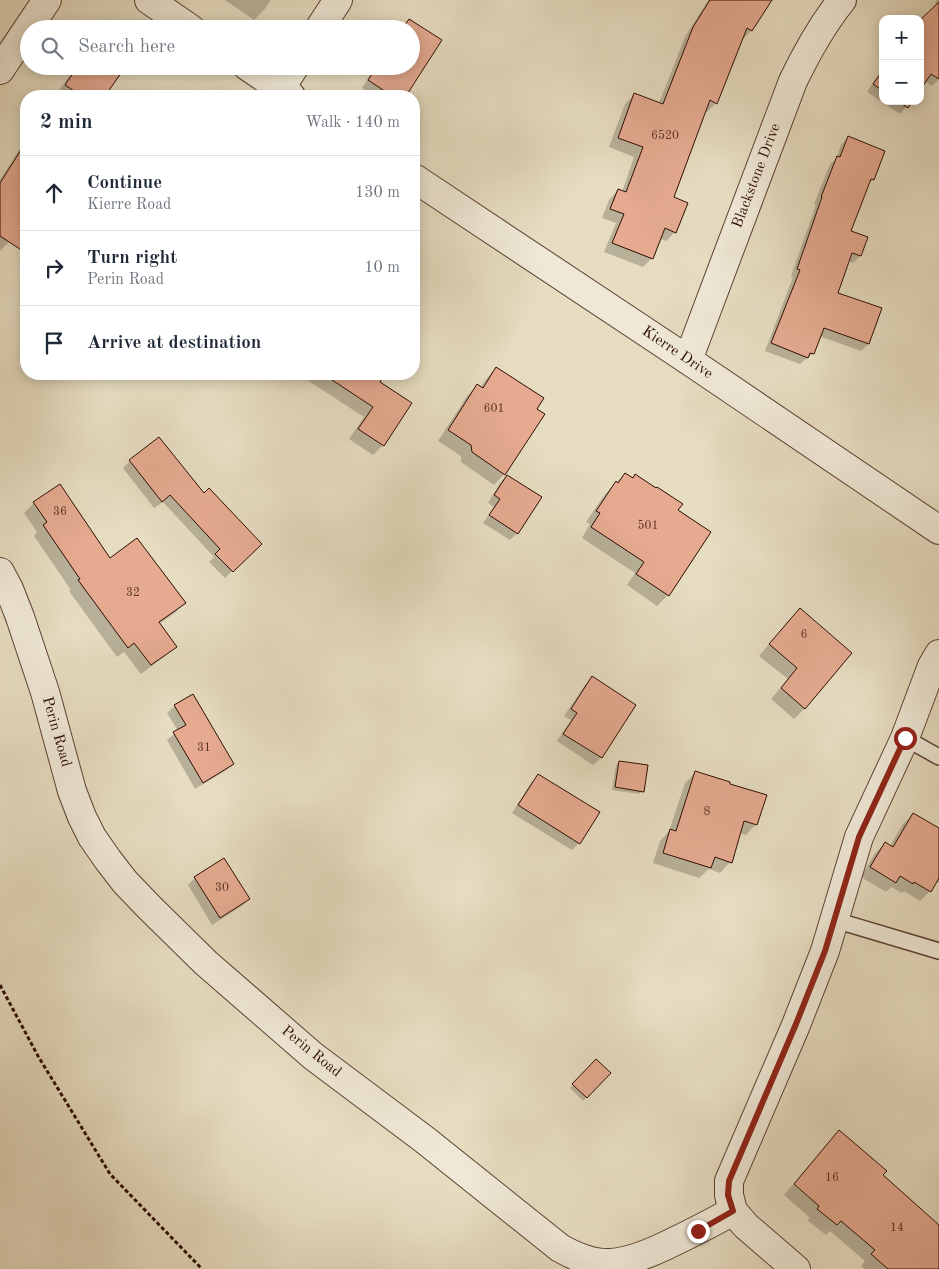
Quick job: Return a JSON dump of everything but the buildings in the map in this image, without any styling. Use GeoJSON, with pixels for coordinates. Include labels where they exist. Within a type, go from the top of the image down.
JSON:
{"type":"FeatureCollection","features":[{"type":"Feature","properties":{"kind":"street"},"geometry":{"type":"LineString","coordinates":[[34,20],[47,0]]}},
{"type":"Feature","properties":{"kind":"street"},"geometry":{"type":"LineString","coordinates":[[149,0],[178,20]]}},
{"type":"Feature","properties":{"kind":"street"},"geometry":{"type":"LineString","coordinates":[[326,20],[338,0]]}},
{"type":"Feature","properties":{"kind":"street","name":"Blackstone Drive"},"geometry":{"type":"LineString","coordinates":[[688,360],[793,81],[828,17],[842,0]]}},
{"type":"Feature","properties":{"kind":"street"},"geometry":{"type":"LineString","coordinates":[[0,70],[20,40]]}},
{"type":"Feature","properties":{"kind":"street"},"geometry":{"type":"LineString","coordinates":[[259,75],[281,90]]}},
{"type":"Feature","properties":{"kind":"street"},"geometry":{"type":"LineString","coordinates":[[286,90],[292,75]]}},
{"type":"Feature","properties":{"kind":"street","name":"Kierre Drive"},"geometry":{"type":"LineString","coordinates":[[420,182],[939,530]]}},
{"type":"Feature","properties":{"kind":"street","name":"Perin Road"},"geometry":{"type":"LineString","coordinates":[[0,572],[20,617],[45,692],[72,791],[92,837],[124,882],[206,963],[313,1056],[425,1140],[560,1248],[575,1256],[592,1262],[624,1262],[650,1253],[733,1211]]}},
{"type":"Feature","properties":{"kind":"street"},"geometry":{"type":"LineString","coordinates":[[796,1269],[746,1226],[733,1211],[728,1195],[729,1181],[825,951],[859,837],[905,738],[932,666],[939,654]]}},
{"type":"Feature","properties":{"kind":"lane"},"geometry":{"type":"LineString","coordinates":[[905,738],[939,757]]}},
{"type":"Feature","properties":{"kind":"lane"},"geometry":{"type":"LineString","coordinates":[[835,920],[939,951]]}},
{"type":"Feature","properties":{"kind":"path"},"geometry":{"type":"LineString","coordinates":[[0,985],[38,1056],[110,1174],[202,1269]]}},
{"type":"Feature","properties":{"kind":"route"},"geometry":{"type":"LineString","coordinates":[[698,1231],[733,1211],[728,1195],[729,1181],[825,951],[859,837],[905,738]]}}]}
